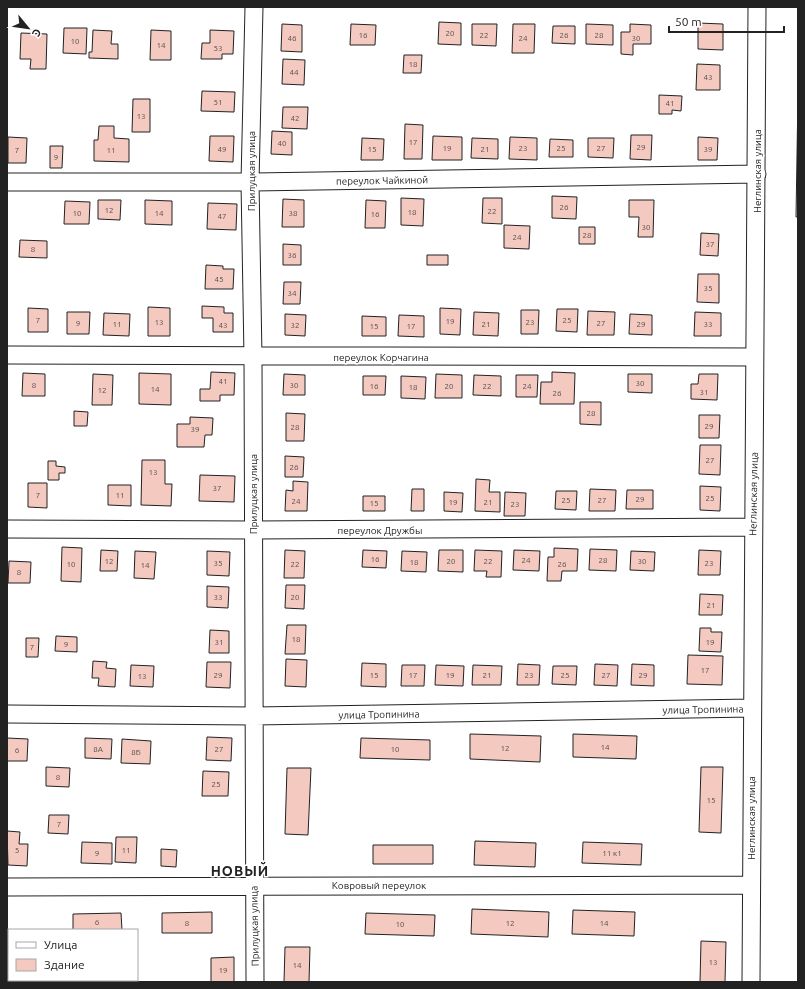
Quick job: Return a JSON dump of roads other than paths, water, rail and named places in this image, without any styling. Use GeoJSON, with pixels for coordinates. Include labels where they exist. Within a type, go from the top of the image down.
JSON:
{"type":"FeatureCollection","features":[{"type":"Feature","properties":{"kind":"street","name":"Прилуцкая улица"},"geometry":{"type":"LineString","coordinates":[[254,7],[250,182],[253,357],[253,885],[255,982]]}},
{"type":"Feature","properties":{"kind":"street","name":"Неглинская улица"},"geometry":{"type":"LineString","coordinates":[[750,982],[757,7]]}},
{"type":"Feature","properties":{"kind":"street","name":"переулок Чайкиной"},"geometry":{"type":"LineString","coordinates":[[7,182],[250,182],[757,174]]}},
{"type":"Feature","properties":{"kind":"street","name":"переулок Корчагина"},"geometry":{"type":"LineString","coordinates":[[7,355],[253,357],[754,357]]}},
{"type":"Feature","properties":{"kind":"street","name":"переулок Дружбы"},"geometry":{"type":"LineString","coordinates":[[7,529],[253,530],[753,527]]}},
{"type":"Feature","properties":{"kind":"street","name":"улица Тропинина"},"geometry":{"type":"LineString","coordinates":[[7,714],[254,716],[752,708]]}},
{"type":"Feature","properties":{"kind":"street","name":"Ковровый переулок"},"geometry":{"type":"LineString","coordinates":[[7,887],[253,885],[751,885]]}},
{"type":"Feature","properties":{"kind":"district","name":"НОВЫЙ"},"geometry":{"type":"Point","coordinates":[240,871]}}]}
